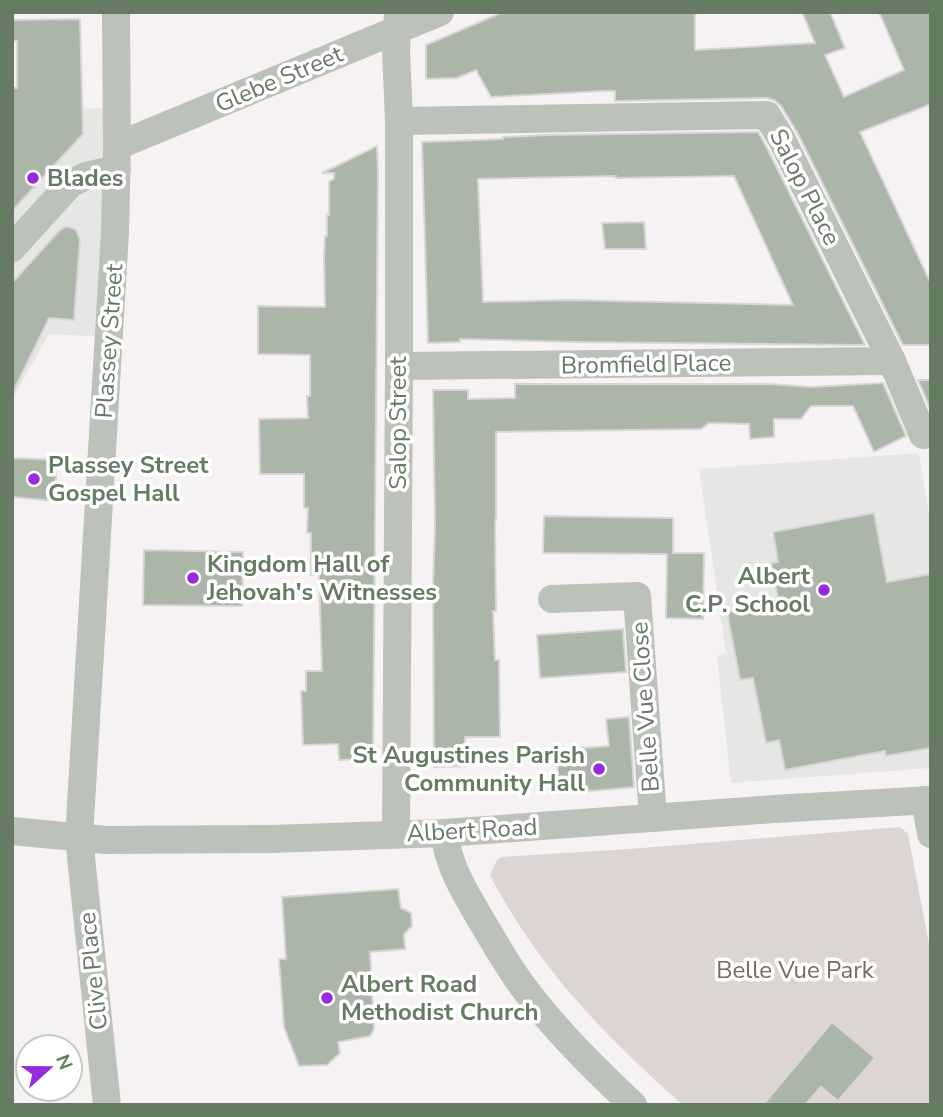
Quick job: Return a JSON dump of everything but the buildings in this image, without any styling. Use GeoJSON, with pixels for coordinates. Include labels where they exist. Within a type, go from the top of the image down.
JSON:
{"type":"FeatureCollection","features":[{"type":"Feature","properties":{"kind":"street","name":"Plassey Street"},"geometry":{"type":"LineString","coordinates":[[79,838],[116,232],[116,12]]}},
{"type":"Feature","properties":{"kind":"street","name":"Glebe Street"},"geometry":{"type":"LineString","coordinates":[[12,248],[71,183],[398,21],[440,12]]}},
{"type":"Feature","properties":{"kind":"street","name":"Salop Street"},"geometry":{"type":"LineString","coordinates":[[396,834],[398,21]]}},
{"type":"Feature","properties":{"kind":"street","name":"Salop Place"},"geometry":{"type":"LineString","coordinates":[[399,121],[767,115],[892,362],[923,435],[931,434]]}},
{"type":"Feature","properties":{"kind":"street","name":"Bromfield Place"},"geometry":{"type":"LineString","coordinates":[[399,366],[892,362]]}},
{"type":"Feature","properties":{"kind":"street","name":"Belle Vue Close"},"geometry":{"type":"LineString","coordinates":[[552,599],[637,597],[653,818]]}},
{"type":"Feature","properties":{"kind":"street","name":"Albert Road"},"geometry":{"type":"LineString","coordinates":[[12,831],[106,840],[256,839],[444,832],[928,800]]}},
{"type":"Feature","properties":{"kind":"street"},"geometry":{"type":"LineString","coordinates":[[928,800],[931,834]]}},
{"type":"Feature","properties":{"kind":"street"},"geometry":{"type":"LineString","coordinates":[[444,832],[453,868],[497,947],[524,988],[586,1059],[634,1105]]}},
{"type":"Feature","properties":{"kind":"street","name":"Clive Place"},"geometry":{"type":"LineString","coordinates":[[79,838],[107,1105]]}},
{"type":"Feature","properties":{"kind":"shaded area"},"geometry":{"type":"Polygon","coordinates":[[[117,108],[109,337],[49,334],[12,399],[12,110],[117,108]]]}},
{"type":"Feature","properties":{"kind":"shaded area","name":"Albert C.P. School"},"geometry":{"type":"Polygon","coordinates":[[[919,453],[931,526],[931,768],[731,783],[717,656],[726,653],[699,469],[919,453]]]}},
{"type":"Feature","properties":{"kind":"green space","name":"Belle Vue Park"},"geometry":{"type":"Polygon","coordinates":[[[900,827],[908,834],[931,955],[931,1105],[683,1105],[635,1061],[568,991],[529,939],[490,875],[497,860],[502,857],[900,827]]]}},
{"type":"Feature","properties":{"kind":"place","name":"Blades"},"geometry":{"type":"Point","coordinates":[33,178]}},
{"type":"Feature","properties":{"kind":"place","name":"Plassey Street Gospel Hall"},"geometry":{"type":"Point","coordinates":[34,479]}},
{"type":"Feature","properties":{"kind":"place","name":"Kingdom Hall of Jehovah's Witnesses"},"geometry":{"type":"Point","coordinates":[193,578]}},
{"type":"Feature","properties":{"kind":"place","name":"Albert C.P. School"},"geometry":{"type":"Point","coordinates":[824,590]}},
{"type":"Feature","properties":{"kind":"place","name":"St Augustines Parish Community Hall"},"geometry":{"type":"Point","coordinates":[599,769]}},
{"type":"Feature","properties":{"kind":"place","name":"Albert Road Methodist Church"},"geometry":{"type":"Point","coordinates":[327,998]}}]}
